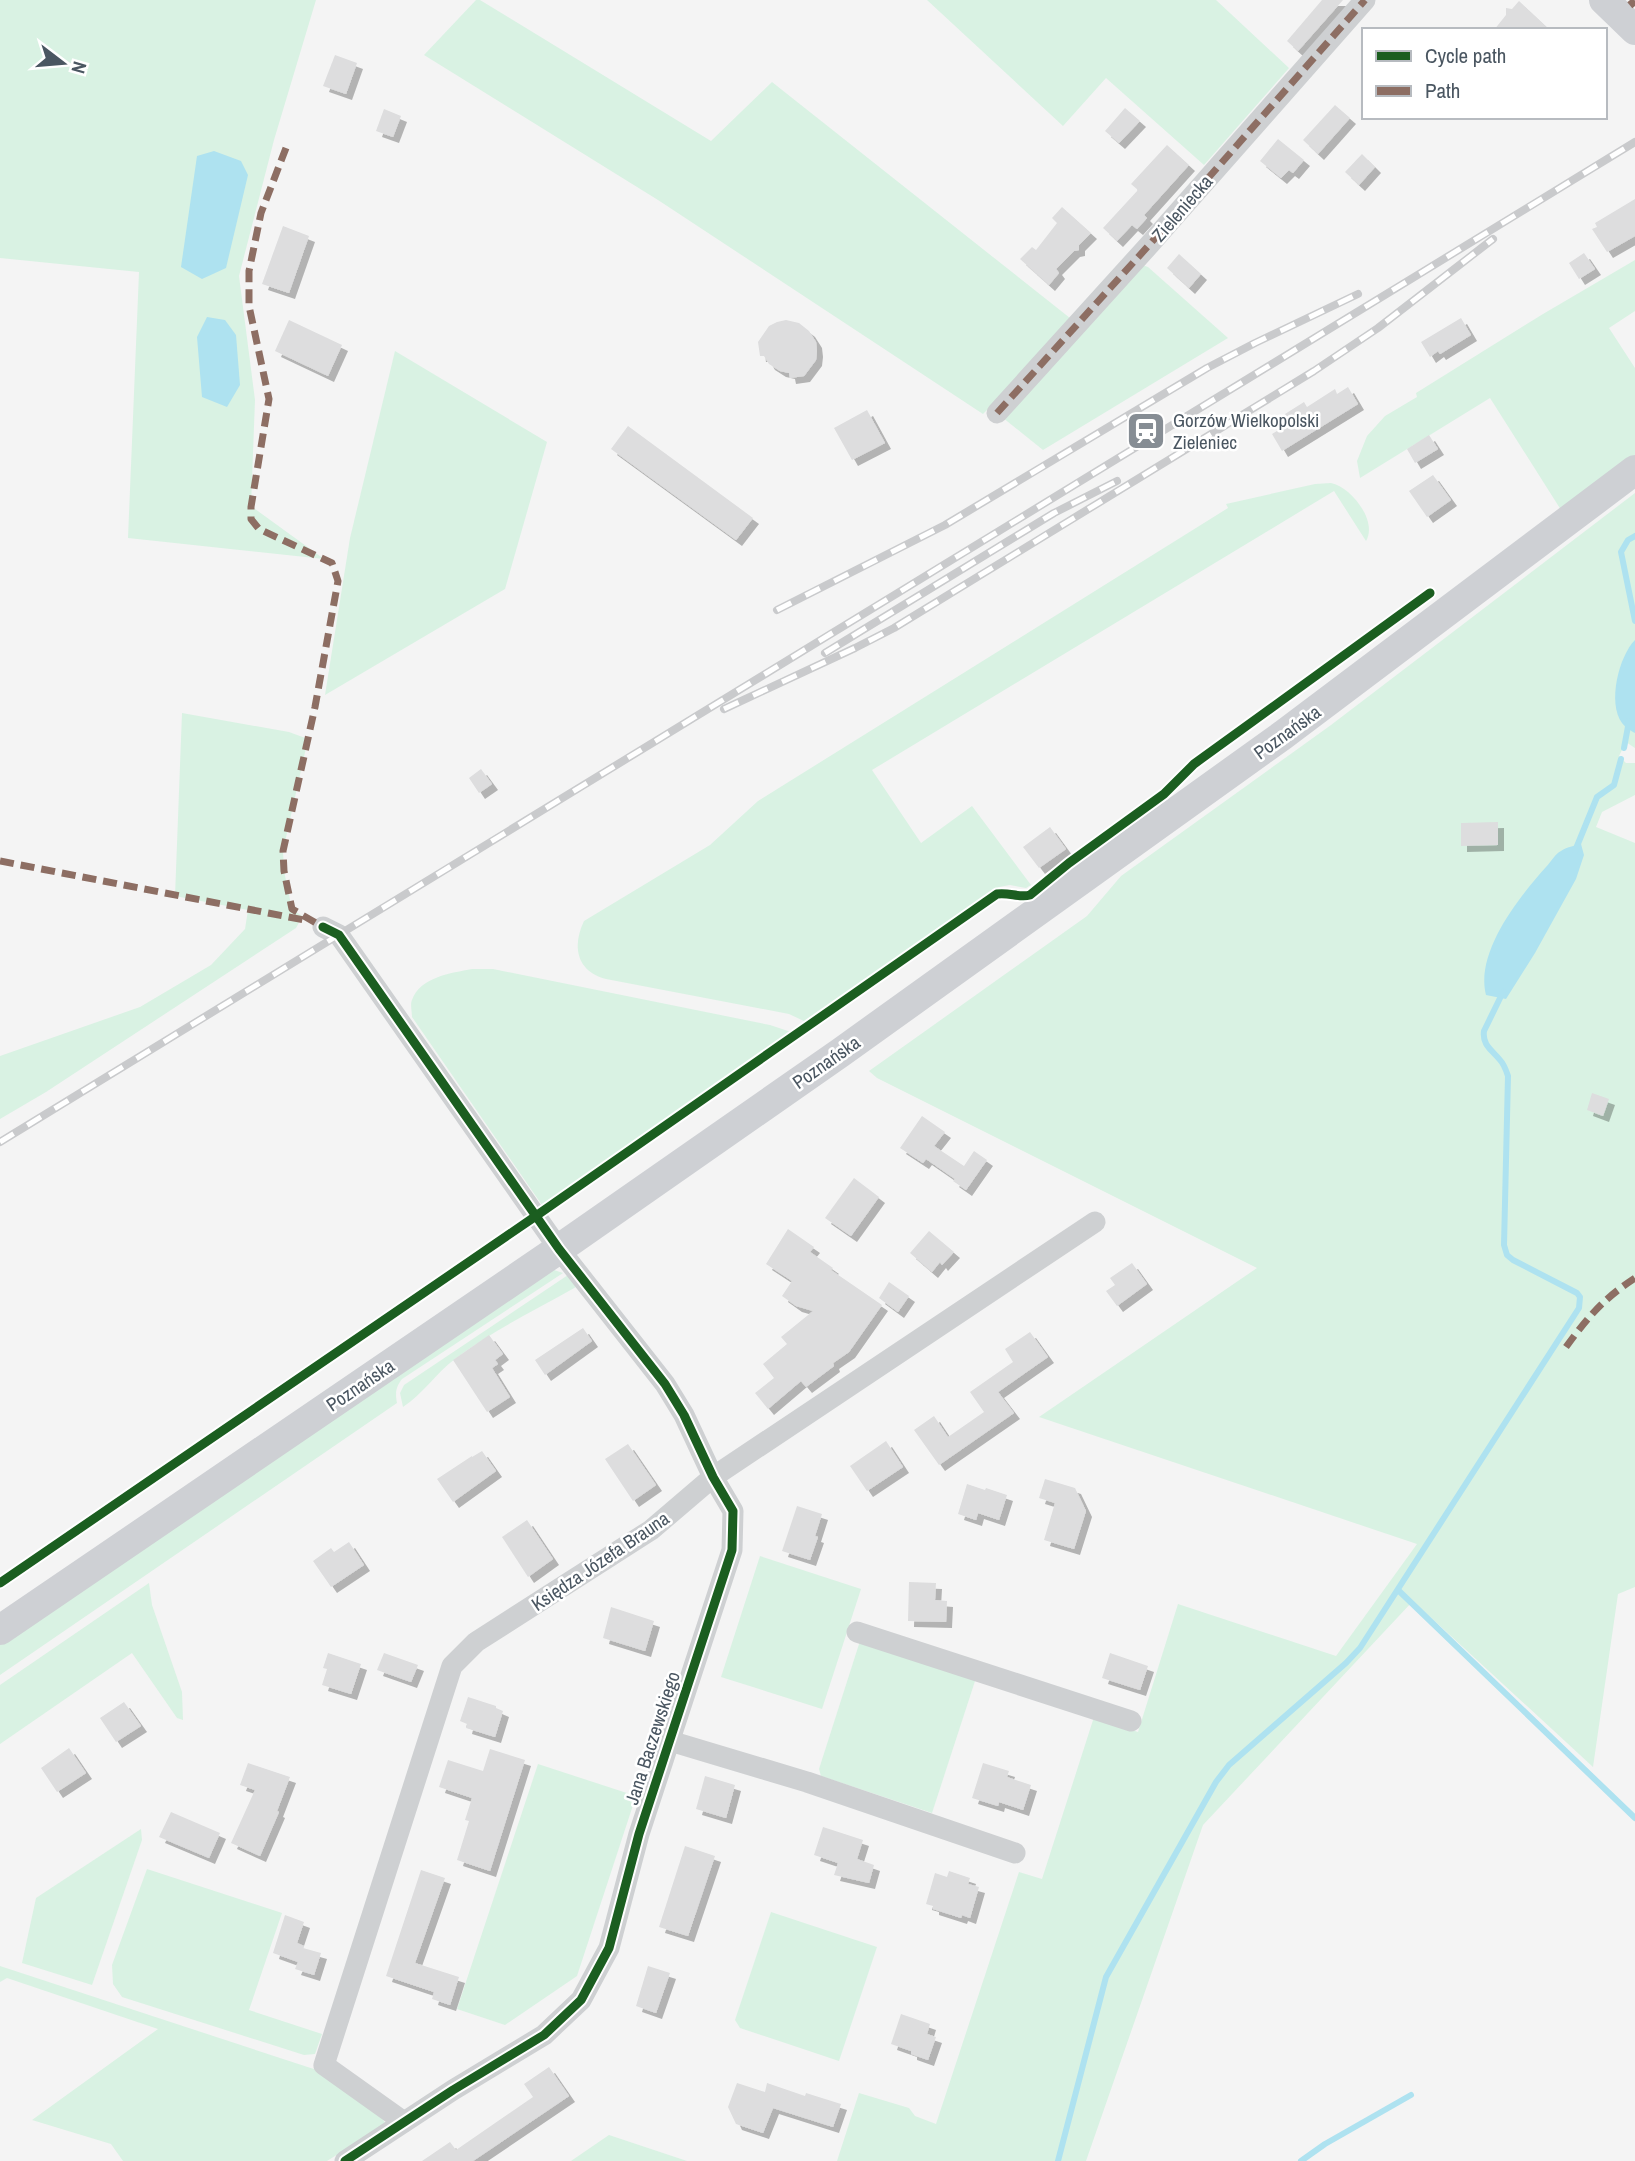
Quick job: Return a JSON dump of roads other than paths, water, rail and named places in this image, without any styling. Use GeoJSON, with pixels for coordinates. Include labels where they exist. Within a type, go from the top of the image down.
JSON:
{"type":"FeatureCollection","features":[{"type":"Feature","properties":{"kind":"main road"},"geometry":{"type":"LineString","coordinates":[[1604,0],[1635,30]]}},
{"type":"Feature","properties":{"kind":"main road","name":"Poznańska"},"geometry":{"type":"LineString","coordinates":[[0,1630],[559,1249],[840,1053],[1396,652],[1635,470]]}},
{"type":"Feature","properties":{"kind":"street","name":"Zieleniecka"},"geometry":{"type":"LineString","coordinates":[[997,413],[1365,0]]}},
{"type":"Feature","properties":{"kind":"street","name":"Jana Baczewskiego"},"geometry":{"type":"LineString","coordinates":[[331,931],[559,1249],[665,1384],[684,1415],[713,1477],[733,1511],[732,1550],[639,1834],[609,1948],[581,2000],[544,2035],[345,2161]]}},
{"type":"Feature","properties":{"kind":"street","name":"Księdza Józefa Brauna"},"geometry":{"type":"LineString","coordinates":[[404,2122],[324,2065],[452,1666],[477,1642],[651,1530],[713,1477],[1095,1222]]}},
{"type":"Feature","properties":{"kind":"street"},"geometry":{"type":"LineString","coordinates":[[857,1632],[1131,1721]]}},
{"type":"Feature","properties":{"kind":"street","name":"Jana Baczewskiego"},"geometry":{"type":"LineString","coordinates":[[670,1741],[807,1782],[1015,1853]]}},
{"type":"Feature","properties":{"kind":"water"},"geometry":{"type":"Polygon","coordinates":[[[214,151],[241,161],[248,175],[226,268],[202,279],[181,267],[197,156],[214,151]]]}},
{"type":"Feature","properties":{"kind":"water"},"geometry":{"type":"Polygon","coordinates":[[[207,317],[225,320],[236,335],[240,385],[227,407],[202,397],[197,337],[207,317]]]}},
{"type":"Feature","properties":{"kind":"water"},"geometry":{"type":"Polygon","coordinates":[[[1635,640],[1635,733],[1623,724],[1618,714],[1615,692],[1624,657],[1635,640]]]}},
{"type":"Feature","properties":{"kind":"water"},"geometry":{"type":"Polygon","coordinates":[[[1581,844],[1584,855],[1576,879],[1535,953],[1506,999],[1486,995],[1484,978],[1487,961],[1512,909],[1557,854],[1565,848],[1581,844]]]}},
{"type":"Feature","properties":{"kind":"waterway"},"geometry":{"type":"LineString","coordinates":[[1635,536],[1628,540],[1621,552],[1635,621]]}},
{"type":"Feature","properties":{"kind":"waterway"},"geometry":{"type":"LineString","coordinates":[[1624,748],[1629,721]]}},
{"type":"Feature","properties":{"kind":"waterway"},"geometry":{"type":"LineString","coordinates":[[1575,851],[1597,797],[1614,785],[1621,759]]}},
{"type":"Feature","properties":{"kind":"waterway"},"geometry":{"type":"LineString","coordinates":[[1058,2161],[1106,1977],[1216,1782],[1229,1765],[1360,1648],[1579,1308],[1580,1297],[1577,1293],[1513,1260],[1507,1255],[1504,1245],[1508,1076],[1503,1063],[1486,1044],[1484,1036],[1503,992]]}},
{"type":"Feature","properties":{"kind":"waterway"},"geometry":{"type":"LineString","coordinates":[[1398,1590],[1635,1818]]}},
{"type":"Feature","properties":{"kind":"waterway"},"geometry":{"type":"LineString","coordinates":[[1301,2161],[1325,2144],[1411,2095]]}},
{"type":"Feature","properties":{"kind":"railway"},"geometry":{"type":"LineString","coordinates":[[0,1142],[1635,142]]}},
{"type":"Feature","properties":{"kind":"railway"},"geometry":{"type":"LineString","coordinates":[[724,709],[894,628],[1314,371],[1378,328],[1493,239]]}},
{"type":"Feature","properties":{"kind":"railway"},"geometry":{"type":"LineString","coordinates":[[777,610],[945,525],[1207,368],[1358,294]]}},
{"type":"Feature","properties":{"kind":"railway"},"geometry":{"type":"LineString","coordinates":[[825,653],[1054,513],[1117,481]]}},
{"type":"Feature","properties":{"kind":"place","name":"Gorzów Wielkopolski Zieleniec"},"geometry":{"type":"Point","coordinates":[1146,431]}}]}
